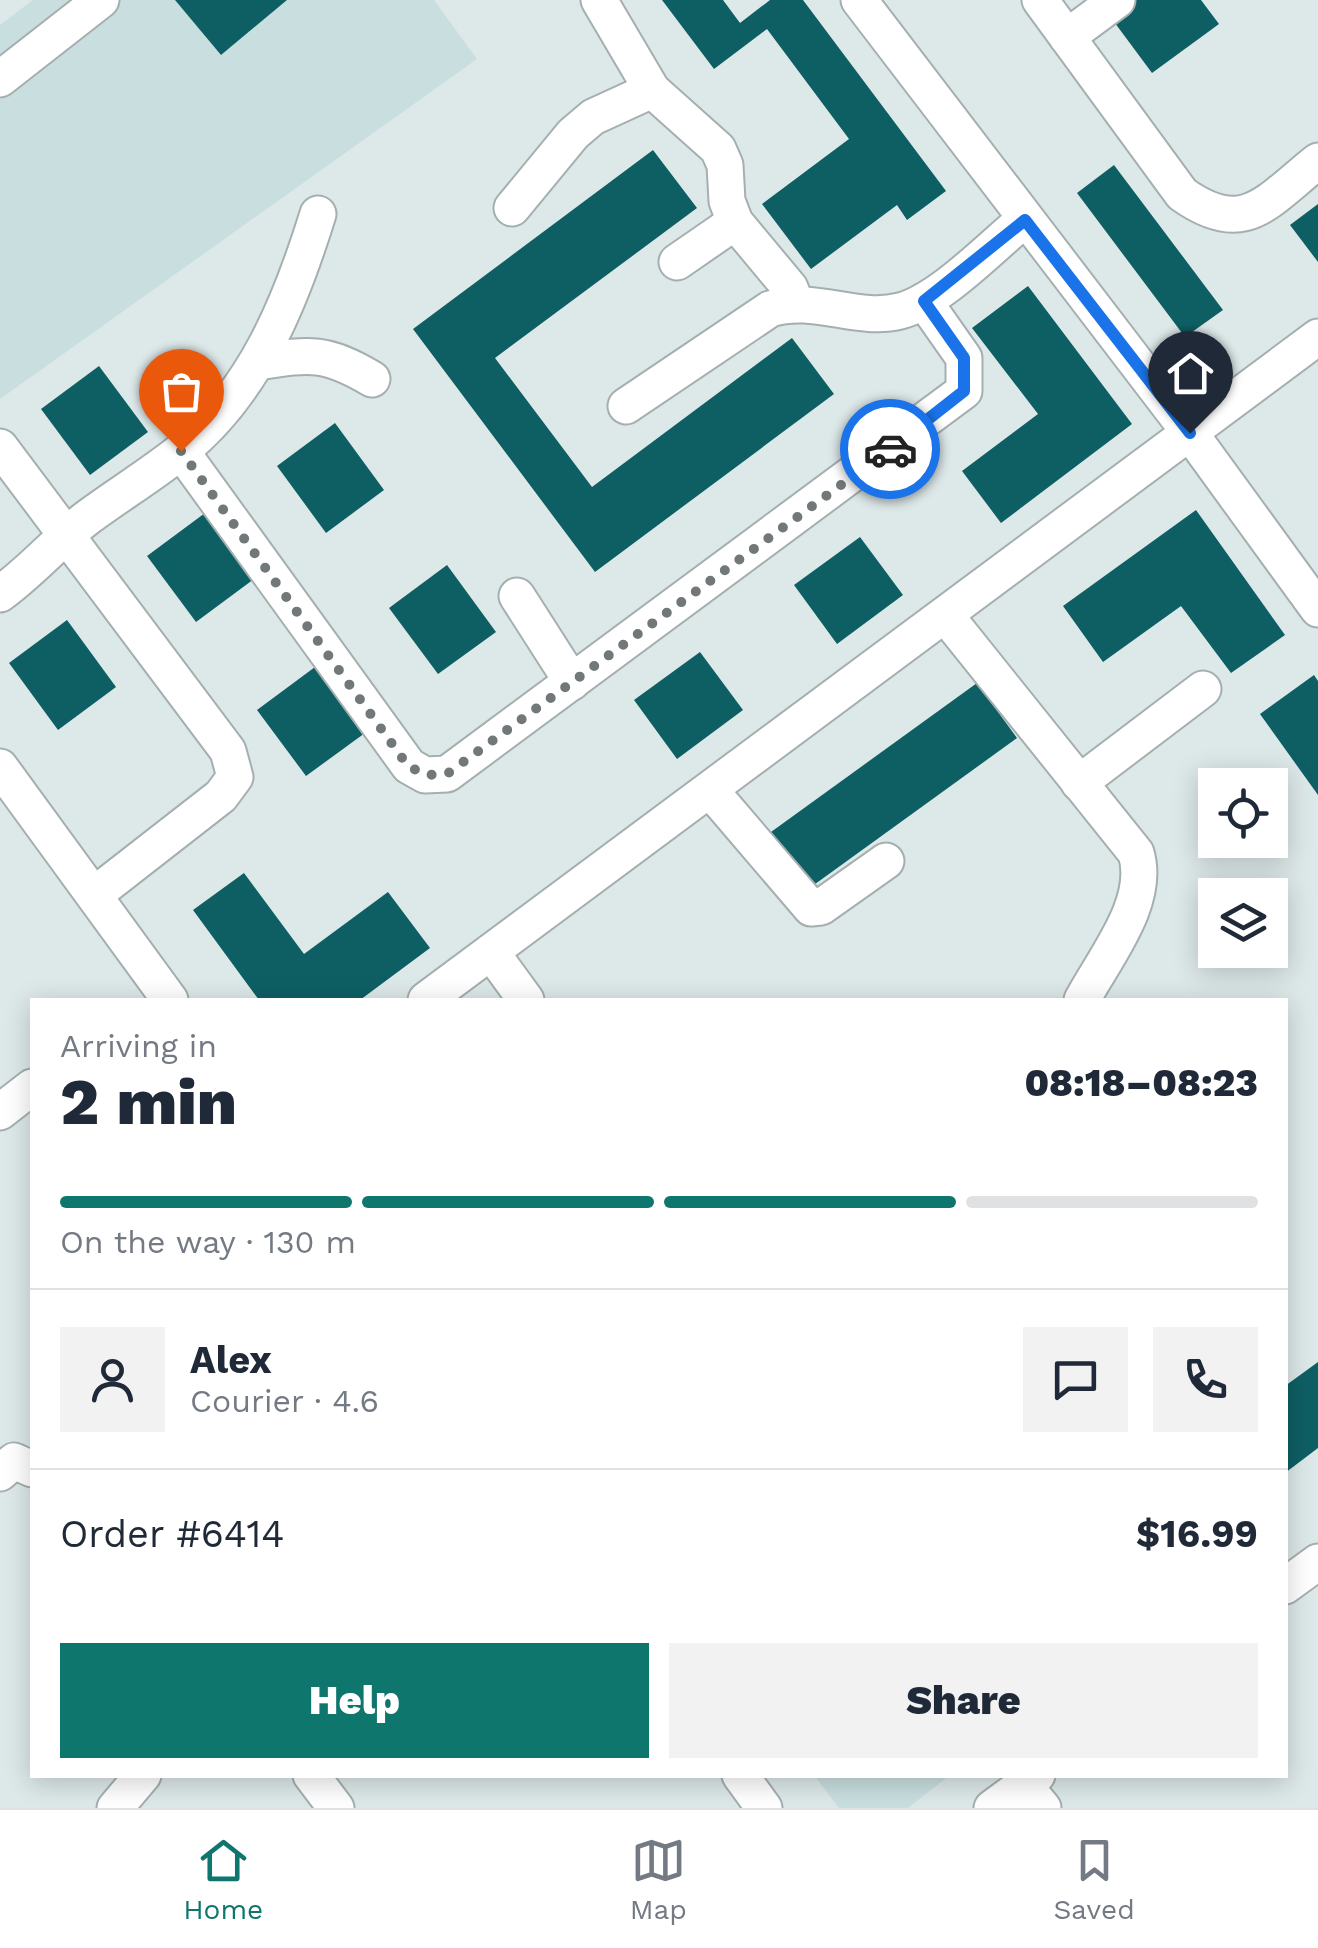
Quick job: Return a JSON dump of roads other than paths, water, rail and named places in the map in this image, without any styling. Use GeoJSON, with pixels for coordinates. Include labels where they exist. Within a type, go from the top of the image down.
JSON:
{"type":"FeatureCollection","features":[{"type":"Feature","properties":{"kind":"street"},"geometry":{"type":"LineString","coordinates":[[0,79],[101,0]]}},
{"type":"Feature","properties":{"kind":"street"},"geometry":{"type":"LineString","coordinates":[[598,0],[652,90],[718,149],[726,165],[727,201],[735,222],[790,288],[795,301]]}},
{"type":"Feature","properties":{"kind":"street"},"geometry":{"type":"LineString","coordinates":[[1040,0],[1182,194],[1208,213],[1236,217],[1258,209],[1318,161]]}},
{"type":"Feature","properties":{"kind":"street"},"geometry":{"type":"LineString","coordinates":[[1067,37],[1117,0]]}},
{"type":"Feature","properties":{"kind":"street"},"geometry":{"type":"LineString","coordinates":[[863,1],[1318,608]]}},
{"type":"Feature","properties":{"kind":"street"},"geometry":{"type":"LineString","coordinates":[[512,208],[572,134],[592,117],[652,90]]}},
{"type":"Feature","properties":{"kind":"street"},"geometry":{"type":"LineString","coordinates":[[0,594],[208,427],[258,362],[284,311],[318,214]]}},
{"type":"Feature","properties":{"kind":"street"},"geometry":{"type":"LineString","coordinates":[[626,406],[743,325],[795,301],[898,312],[924,301],[1025,220]]}},
{"type":"Feature","properties":{"kind":"street"},"geometry":{"type":"LineString","coordinates":[[677,262],[735,222]]}},
{"type":"Feature","properties":{"kind":"street"},"geometry":{"type":"LineString","coordinates":[[181,451],[408,766],[426,775],[447,774],[964,391],[964,358],[924,301]]}},
{"type":"Feature","properties":{"kind":"street"},"geometry":{"type":"LineString","coordinates":[[429,998],[1318,336]]}},
{"type":"Feature","properties":{"kind":"street"},"geometry":{"type":"LineString","coordinates":[[258,362],[300,356],[336,358],[372,378]]}},
{"type":"Feature","properties":{"kind":"street"},"geometry":{"type":"LineString","coordinates":[[0,447],[228,751],[235,777],[221,796],[94,895]]}},
{"type":"Feature","properties":{"kind":"street"},"geometry":{"type":"LineString","coordinates":[[517,596],[572,682]]}},
{"type":"Feature","properties":{"kind":"street"},"geometry":{"type":"LineString","coordinates":[[946,616],[1136,853],[1142,872],[1138,895],[1083,998]]}},
{"type":"Feature","properties":{"kind":"street"},"geometry":{"type":"LineString","coordinates":[[1079,783],[1203,689]]}},
{"type":"Feature","properties":{"kind":"street"},"geometry":{"type":"LineString","coordinates":[[0,768],[94,895],[159,996]]}},
{"type":"Feature","properties":{"kind":"street"},"geometry":{"type":"LineString","coordinates":[[711,791],[811,908],[821,906],[886,861]]}},
{"type":"Feature","properties":{"kind":"street"},"geometry":{"type":"LineString","coordinates":[[491,952],[525,998]]}},
{"type":"Feature","properties":{"kind":"street"},"geometry":{"type":"LineString","coordinates":[[0,1112],[30,1089]]}},
{"type":"Feature","properties":{"kind":"street"},"geometry":{"type":"LineString","coordinates":[[0,1473],[14,1461],[30,1468]]}},
{"type":"Feature","properties":{"kind":"street"},"geometry":{"type":"LineString","coordinates":[[1288,1584],[1318,1562]]}},
{"type":"Feature","properties":{"kind":"street"},"geometry":{"type":"LineString","coordinates":[[116,1808],[141,1778]]}},
{"type":"Feature","properties":{"kind":"street"},"geometry":{"type":"LineString","coordinates":[[313,1778],[336,1808]]}},
{"type":"Feature","properties":{"kind":"street"},"geometry":{"type":"LineString","coordinates":[[742,1778],[764,1808]]}},
{"type":"Feature","properties":{"kind":"street"},"geometry":{"type":"LineString","coordinates":[[992,1808],[1035,1789]]}}]}
